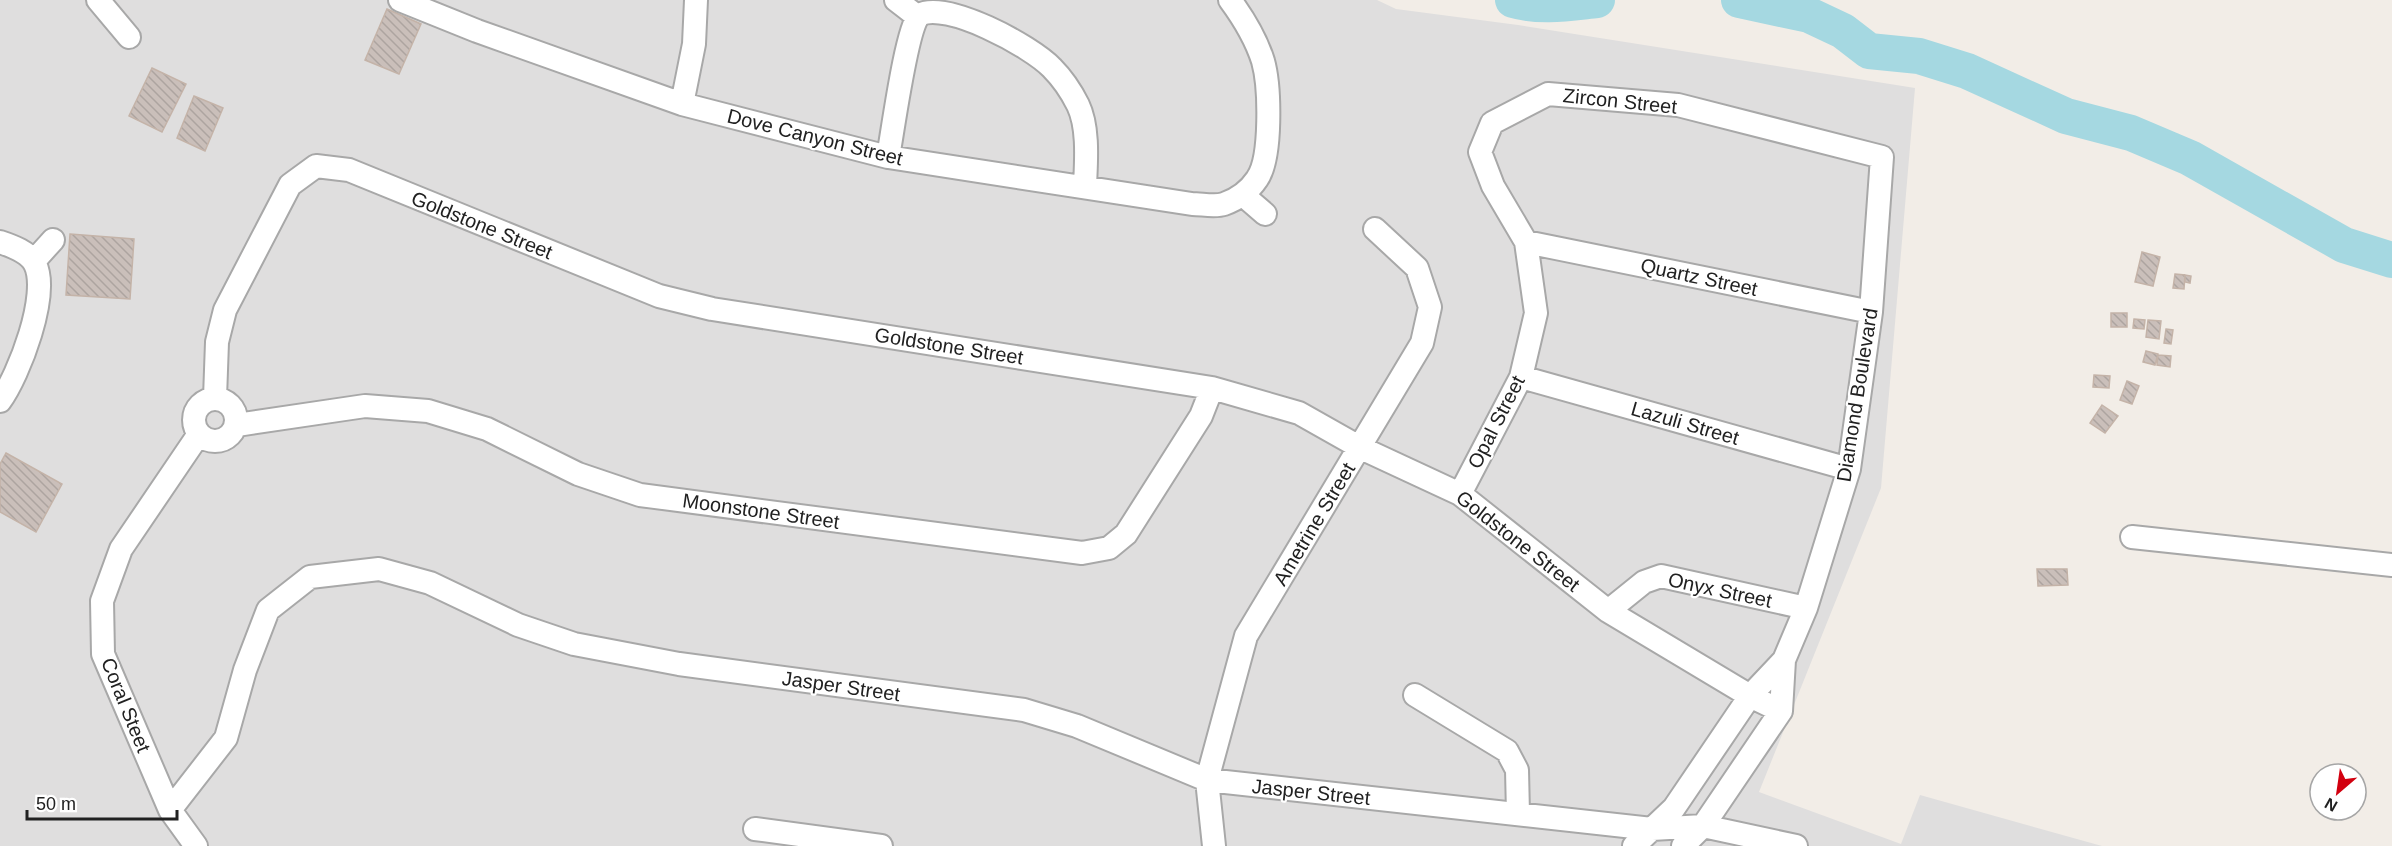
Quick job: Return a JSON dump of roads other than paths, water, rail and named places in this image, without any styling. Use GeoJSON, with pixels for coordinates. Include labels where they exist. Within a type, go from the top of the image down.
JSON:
{"type":"FeatureCollection","features":[{"type":"Feature","properties":{"kind":"street"},"geometry":{"type":"LineString","coordinates":[[98,0],[129,37]]}},
{"type":"Feature","properties":{"kind":"street","name":"Dove Canyon Street"},"geometry":{"type":"LineString","coordinates":[[400,0],[477,31],[682,104],[888,157],[1192,204],[1222,205],[1243,195]]}},
{"type":"Feature","properties":{"kind":"street"},"geometry":{"type":"LineString","coordinates":[[682,104],[693,44],[696,0]]}},
{"type":"Feature","properties":{"kind":"street"},"geometry":{"type":"LineString","coordinates":[[896,0],[918,17]]}},
{"type":"Feature","properties":{"kind":"street"},"geometry":{"type":"LineString","coordinates":[[1230,0],[1253,34],[1264,63],[1268,91],[1266,152],[1259,178],[1243,195],[1265,214]]}},
{"type":"Feature","properties":{"kind":"street"},"geometry":{"type":"LineString","coordinates":[[888,157],[910,40],[918,17],[927,7],[943,4],[961,9],[1005,32],[1053,68],[1068,87],[1080,108],[1086,158],[1085,186]]}},
{"type":"Feature","properties":{"kind":"street","name":"Zircon Street"},"geometry":{"type":"LineString","coordinates":[[1526,242],[1493,186],[1479,152],[1491,123],[1548,94],[1678,105],[1882,157]]}},
{"type":"Feature","properties":{"kind":"street","name":"Diamond Boulevard"},"geometry":{"type":"LineString","coordinates":[[1781,711],[1784,660],[1806,608],[1849,469],[1871,312],[1882,157]]}},
{"type":"Feature","properties":{"kind":"street","name":"Goldstone Street"},"geometry":{"type":"LineString","coordinates":[[215,398],[218,342],[225,310],[290,185],[316,166],[349,170],[659,297],[712,309],[1212,388],[1299,413],[1361,448],[1460,494],[1608,611],[1750,696],[1781,711]]}},
{"type":"Feature","properties":{"kind":"street","name":"Ametrine Street"},"geometry":{"type":"LineString","coordinates":[[1214,846],[1207,780],[1246,636],[1422,343],[1430,307],[1418,268],[1375,229]]}},
{"type":"Feature","properties":{"kind":"street"},"geometry":{"type":"LineString","coordinates":[[34,261],[53,240]]}},
{"type":"Feature","properties":{"kind":"street"},"geometry":{"type":"LineString","coordinates":[[0,242],[18,249],[34,261],[41,280],[39,304],[11,385],[0,401]]}},
{"type":"Feature","properties":{"kind":"street","name":"Quartz Street"},"geometry":{"type":"LineString","coordinates":[[1526,242],[1871,312]]}},
{"type":"Feature","properties":{"kind":"street","name":"Opal Street"},"geometry":{"type":"LineString","coordinates":[[1460,494],[1521,377],[1536,313],[1526,242]]}},
{"type":"Feature","properties":{"kind":"street","name":"Lazuli Street"},"geometry":{"type":"LineString","coordinates":[[1521,377],[1849,469]]}},
{"type":"Feature","properties":{"kind":"street","name":"Moonstone Street"},"geometry":{"type":"LineString","coordinates":[[237,424],[365,406],[428,411],[487,429],[578,474],[640,495],[1082,553],[1109,548],[1126,534],[1201,416],[1212,388]]}},
{"type":"Feature","properties":{"kind":"street"},"geometry":{"type":"LineString","coordinates":[[215,398],[225,400],[232,406],[237,424],[225,440],[206,440],[194,425],[194,416],[198,407],[206,400],[215,398]]}},
{"type":"Feature","properties":{"kind":"street","name":"Coral Steet"},"geometry":{"type":"LineString","coordinates":[[196,846],[170,810],[103,654],[102,601],[120,549],[199,434]]}},
{"type":"Feature","properties":{"kind":"street"},"geometry":{"type":"LineString","coordinates":[[2132,537],[2392,566]]}},
{"type":"Feature","properties":{"kind":"street","name":"Jasper Street"},"geometry":{"type":"LineString","coordinates":[[170,810],[226,738],[245,670],[268,610],[310,577],[379,569],[430,583],[518,625],[574,644],[679,664],[1024,710],[1077,726],[1207,780],[1652,829],[1703,826],[1796,846]]}},
{"type":"Feature","properties":{"kind":"street","name":"Onyx Street"},"geometry":{"type":"LineString","coordinates":[[1608,611],[1644,582],[1661,576],[1806,608]]}},
{"type":"Feature","properties":{"kind":"street","name":"Diamond Boulevard"},"geometry":{"type":"LineString","coordinates":[[1634,846],[1674,808],[1750,696],[1784,660]]}},
{"type":"Feature","properties":{"kind":"street"},"geometry":{"type":"LineString","coordinates":[[1415,695],[1507,751],[1517,770],[1518,814]]}},
{"type":"Feature","properties":{"kind":"street"},"geometry":{"type":"LineString","coordinates":[[1683,846],[1703,826],[1781,711]]}},
{"type":"Feature","properties":{"kind":"street"},"geometry":{"type":"LineString","coordinates":[[755,829],[881,846]]}},
{"type":"Feature","properties":{"kind":"waterway"},"geometry":{"type":"LineString","coordinates":[[1513,0],[1544,4],[1597,0]]}},
{"type":"Feature","properties":{"kind":"waterway"},"geometry":{"type":"LineString","coordinates":[[1739,0],[1809,15],[1843,31],[1869,51],[1919,56],[1967,71],[2066,116],[2131,133],[2190,158],[2344,245],[2392,260]]}}]}
